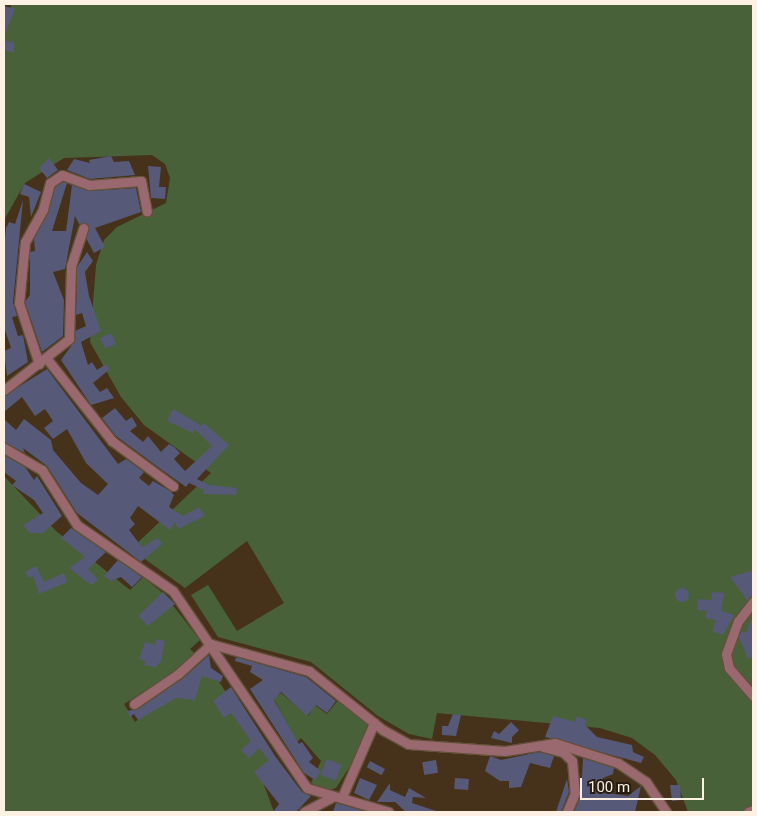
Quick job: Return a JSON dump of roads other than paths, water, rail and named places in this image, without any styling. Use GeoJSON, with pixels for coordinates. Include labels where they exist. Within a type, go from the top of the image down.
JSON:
{"type":"FeatureCollection","features":[{"type":"Feature","properties":{"kind":"street"},"geometry":{"type":"LineString","coordinates":[[147,211],[139,181],[89,185],[62,175],[50,182],[43,209],[25,242],[18,303],[43,361],[112,441],[173,486]]}},
{"type":"Feature","properties":{"kind":"street"},"geometry":{"type":"LineString","coordinates":[[4,390],[67,343],[70,328],[72,266],[83,228]]}},
{"type":"Feature","properties":{"kind":"street"},"geometry":{"type":"LineString","coordinates":[[4,448],[42,470],[77,525],[172,591],[211,644],[287,762],[312,791],[315,801],[307,811]]}},
{"type":"Feature","properties":{"kind":"street"},"geometry":{"type":"LineString","coordinates":[[753,602],[738,621],[726,654],[729,668],[753,696]]}},
{"type":"Feature","properties":{"kind":"street"},"geometry":{"type":"LineString","coordinates":[[211,644],[304,669],[330,687],[374,723],[414,746],[505,751],[530,746],[562,744],[629,768],[652,788],[666,812]]}},
{"type":"Feature","properties":{"kind":"street"},"geometry":{"type":"LineString","coordinates":[[134,704],[178,674],[211,644]]}},
{"type":"Feature","properties":{"kind":"street"},"geometry":{"type":"LineString","coordinates":[[307,811],[337,797],[374,723]]}},
{"type":"Feature","properties":{"kind":"street"},"geometry":{"type":"LineString","coordinates":[[530,746],[558,750],[572,761],[575,793],[567,812]]}},
{"type":"Feature","properties":{"kind":"street"},"geometry":{"type":"LineString","coordinates":[[312,791],[389,812]]}},
{"type":"Feature","properties":{"kind":"street"},"geometry":{"type":"LineString","coordinates":[[748,812],[753,810]]}}]}
